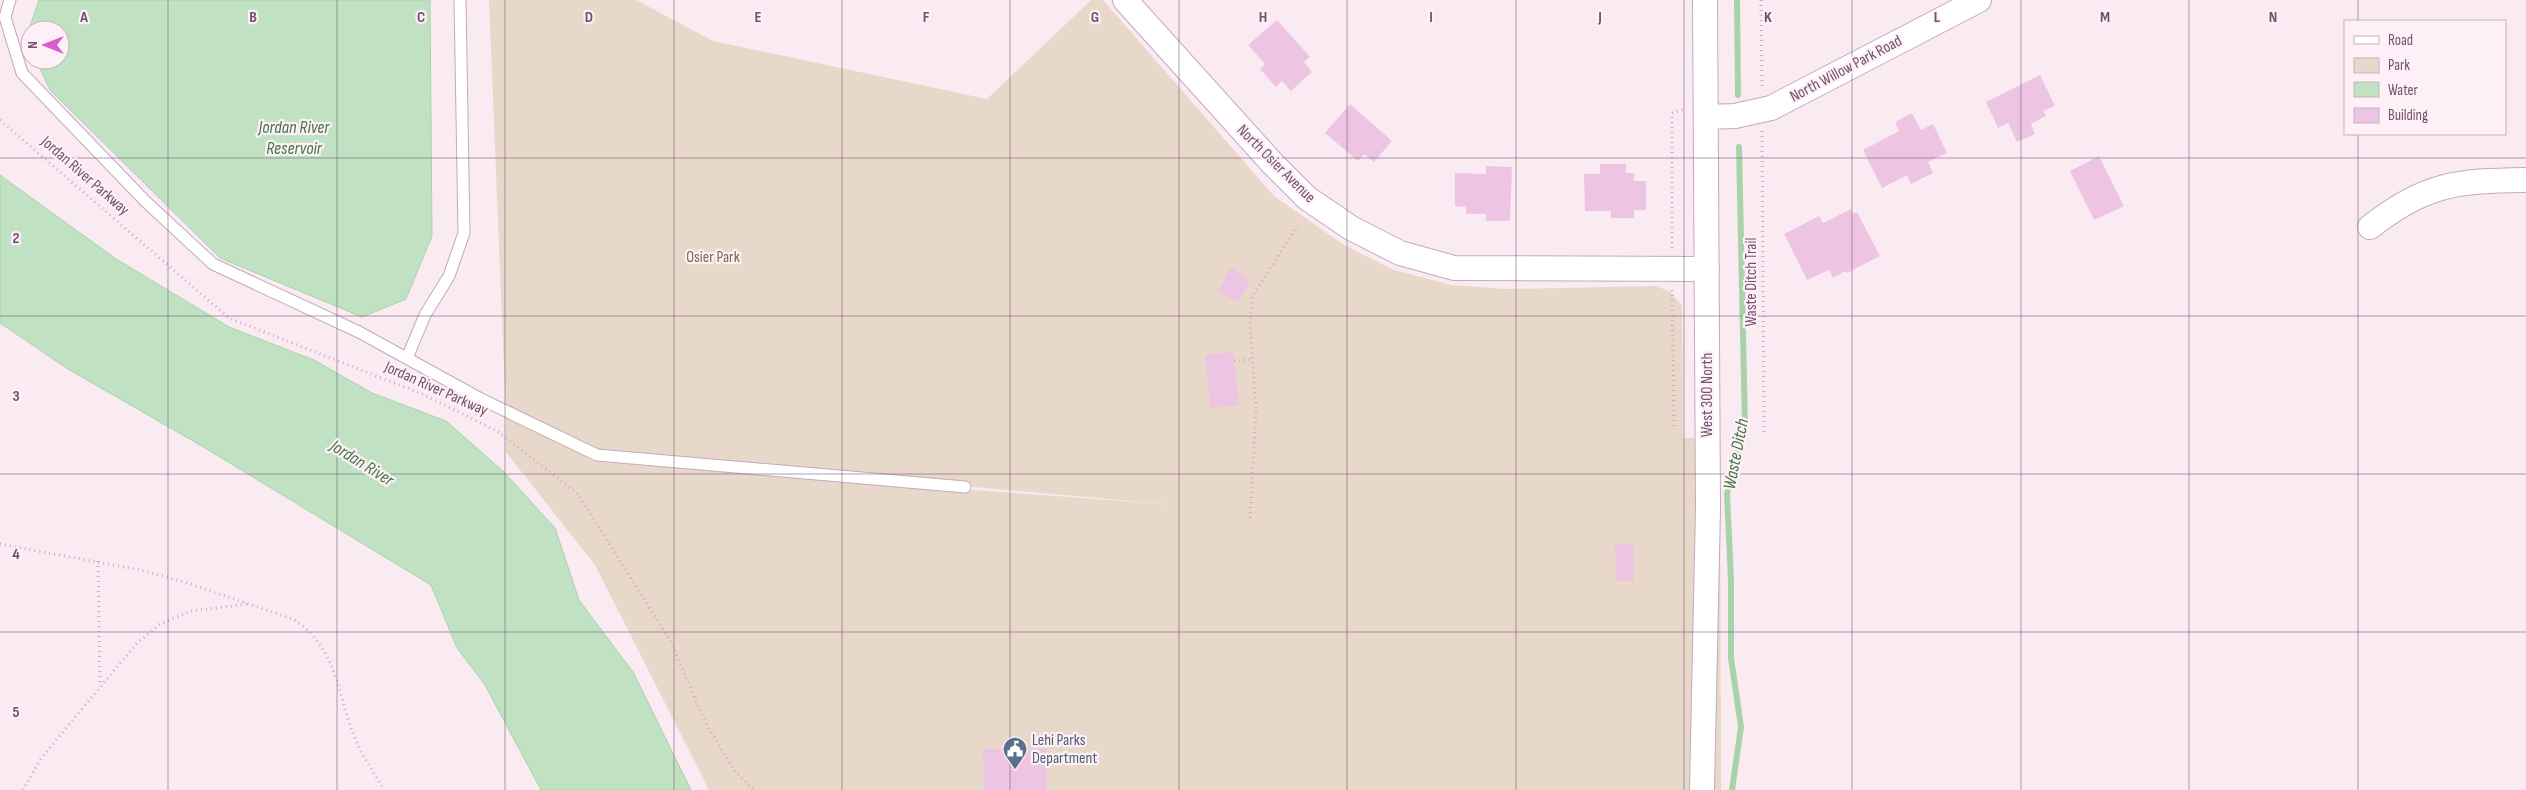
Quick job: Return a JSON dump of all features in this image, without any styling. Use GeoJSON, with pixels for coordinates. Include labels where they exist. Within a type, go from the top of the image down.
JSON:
{"type":"FeatureCollection","features":[{"type":"Feature","properties":{"kind":"street","name":"North Osier Avenue"},"geometry":{"type":"LineString","coordinates":[[1125,0],[1272,163],[1307,198],[1351,228],[1400,253],[1454,268],[1707,269]]}},
{"type":"Feature","properties":{"kind":"street","name":"West 300 North"},"geometry":{"type":"LineString","coordinates":[[1702,790],[1708,507],[1705,0]]}},
{"type":"Feature","properties":{"kind":"street","name":"North Willow Park Road"},"geometry":{"type":"LineString","coordinates":[[1706,117],[1735,116],[1771,108],[1979,0]]}},
{"type":"Feature","properties":{"kind":"street"},"geometry":{"type":"LineString","coordinates":[[2370,227],[2410,200],[2444,186],[2472,181],[2526,180]]}},
{"type":"Feature","properties":{"kind":"lane"},"geometry":{"type":"LineString","coordinates":[[10,0],[5,17],[22,73],[145,201],[214,264],[359,332],[481,399],[598,455],[965,487]]}},
{"type":"Feature","properties":{"kind":"lane"},"geometry":{"type":"LineString","coordinates":[[407,358],[425,315],[449,276],[464,233],[460,0]]}},
{"type":"Feature","properties":{"kind":"path"},"geometry":{"type":"LineString","coordinates":[[1761,0],[1762,90]]}},
{"type":"Feature","properties":{"kind":"path"},"geometry":{"type":"LineString","coordinates":[[1672,113],[1672,243]]}},
{"type":"Feature","properties":{"kind":"path","name":"Jordan River Parkway"},"geometry":{"type":"LineString","coordinates":[[0,120],[229,318],[422,394],[497,431],[578,494],[671,642],[709,728],[734,770],[754,790]]}},
{"type":"Feature","properties":{"kind":"path","name":"Waste Ditch Trail"},"geometry":{"type":"LineString","coordinates":[[1762,130],[1764,433]]}},
{"type":"Feature","properties":{"kind":"path"},"geometry":{"type":"LineString","coordinates":[[1250,518],[1256,411],[1254,359],[1250,323],[1252,297],[1297,226]]}},
{"type":"Feature","properties":{"kind":"path"},"geometry":{"type":"LineString","coordinates":[[1672,293],[1674,426]]}},
{"type":"Feature","properties":{"kind":"path"},"geometry":{"type":"LineString","coordinates":[[1234,361],[1254,359]]}},
{"type":"Feature","properties":{"kind":"path"},"geometry":{"type":"LineString","coordinates":[[0,544],[98,561],[180,581],[293,619],[321,643],[331,662],[358,744],[384,790]]}},
{"type":"Feature","properties":{"kind":"path"},"geometry":{"type":"LineString","coordinates":[[98,561],[100,686]]}},
{"type":"Feature","properties":{"kind":"path"},"geometry":{"type":"LineString","coordinates":[[23,790],[42,757],[100,686],[137,643],[160,624],[191,611],[250,604]]}},
{"type":"Feature","properties":{"kind":"green space","name":"Osier Park"},"geometry":{"type":"Polygon","coordinates":[[[489,0],[636,0],[713,41],[987,99],[1091,0],[1103,0],[1274,196],[1344,245],[1394,270],[1452,285],[1506,289],[1657,286],[1672,293],[1682,306],[1683,438],[1720,438],[1721,790],[709,790],[595,565],[506,452],[489,0]],[[686,468],[1176,505],[952,485],[686,468]]]}},
{"type":"Feature","properties":{"kind":"water","name":"Jordan River Reservoir"},"geometry":{"type":"Polygon","coordinates":[[[39,0],[430,0],[432,236],[406,299],[362,317],[220,258],[50,90],[41,70],[70,70],[70,20],[32,20],[39,0]]]}},
{"type":"Feature","properties":{"kind":"water","name":"Jordan River"},"geometry":{"type":"Polygon","coordinates":[[[0,175],[116,259],[229,327],[314,360],[372,393],[446,421],[503,471],[555,528],[579,600],[633,672],[691,790],[541,790],[485,685],[457,648],[431,585],[200,445],[68,369],[0,323],[0,175]]]}},
{"type":"Feature","properties":{"kind":"building"},"geometry":{"type":"Polygon","coordinates":[[[1277,20],[1310,57],[1304,62],[1312,72],[1291,91],[1282,81],[1276,87],[1260,69],[1265,64],[1248,45],[1277,20]]]}},
{"type":"Feature","properties":{"kind":"building"},"geometry":{"type":"Polygon","coordinates":[[[2040,75],[2055,106],[2043,111],[2046,116],[2031,124],[2035,134],[2017,142],[2008,123],[1998,128],[1986,102],[2040,75]]]}},
{"type":"Feature","properties":{"kind":"building"},"geometry":{"type":"Polygon","coordinates":[[[1350,104],[1392,141],[1374,162],[1364,154],[1358,161],[1325,133],[1350,104]]]}},
{"type":"Feature","properties":{"kind":"building"},"geometry":{"type":"Polygon","coordinates":[[[1912,113],[1921,130],[1933,124],[1947,153],[1928,162],[1933,173],[1911,184],[1907,175],[1882,188],[1863,150],[1899,131],[1895,122],[1912,113]]]}},
{"type":"Feature","properties":{"kind":"building"},"geometry":{"type":"Polygon","coordinates":[[[2099,156],[2124,206],[2094,220],[2070,171],[2099,156]]]}},
{"type":"Feature","properties":{"kind":"building"},"geometry":{"type":"Polygon","coordinates":[[[1600,164],[1626,164],[1626,173],[1634,173],[1634,181],[1646,181],[1646,210],[1634,210],[1634,218],[1611,218],[1611,211],[1585,211],[1584,174],[1600,174],[1600,164]]]}},
{"type":"Feature","properties":{"kind":"building"},"geometry":{"type":"Polygon","coordinates":[[[1486,166],[1512,167],[1510,221],[1486,221],[1486,214],[1466,214],[1466,207],[1455,206],[1455,173],[1486,174],[1486,166]]]}},
{"type":"Feature","properties":{"kind":"building"},"geometry":{"type":"Polygon","coordinates":[[[1851,209],[1853,214],[1857,212],[1880,256],[1833,278],[1829,270],[1807,280],[1784,234],[1819,216],[1823,223],[1851,209]]]}},
{"type":"Feature","properties":{"kind":"building"},"geometry":{"type":"Polygon","coordinates":[[[1231,267],[1251,279],[1238,302],[1218,292],[1231,267]]]}},
{"type":"Feature","properties":{"kind":"building"},"geometry":{"type":"Polygon","coordinates":[[[1233,352],[1239,405],[1210,408],[1205,355],[1233,352]]]}},
{"type":"Feature","properties":{"kind":"building"},"geometry":{"type":"Polygon","coordinates":[[[1615,544],[1633,544],[1634,581],[1616,581],[1615,544]]]}},
{"type":"Feature","properties":{"kind":"building","name":"Lehi Parks Department"},"geometry":{"type":"Polygon","coordinates":[[[983,749],[1047,749],[1047,790],[984,790],[983,749]]]}},
{"type":"Feature","properties":{"kind":"waterway","name":"Waste Ditch"},"geometry":{"type":"LineString","coordinates":[[1737,0],[1738,95]]}},
{"type":"Feature","properties":{"kind":"waterway","name":"Waste Ditch"},"geometry":{"type":"LineString","coordinates":[[1732,790],[1741,727],[1731,658],[1731,581],[1727,494],[1745,426],[1739,147]]}},
{"type":"Feature","properties":{"kind":"place","name":"Lehi Parks Department"},"geometry":{"type":"Point","coordinates":[1015,770]}}]}
